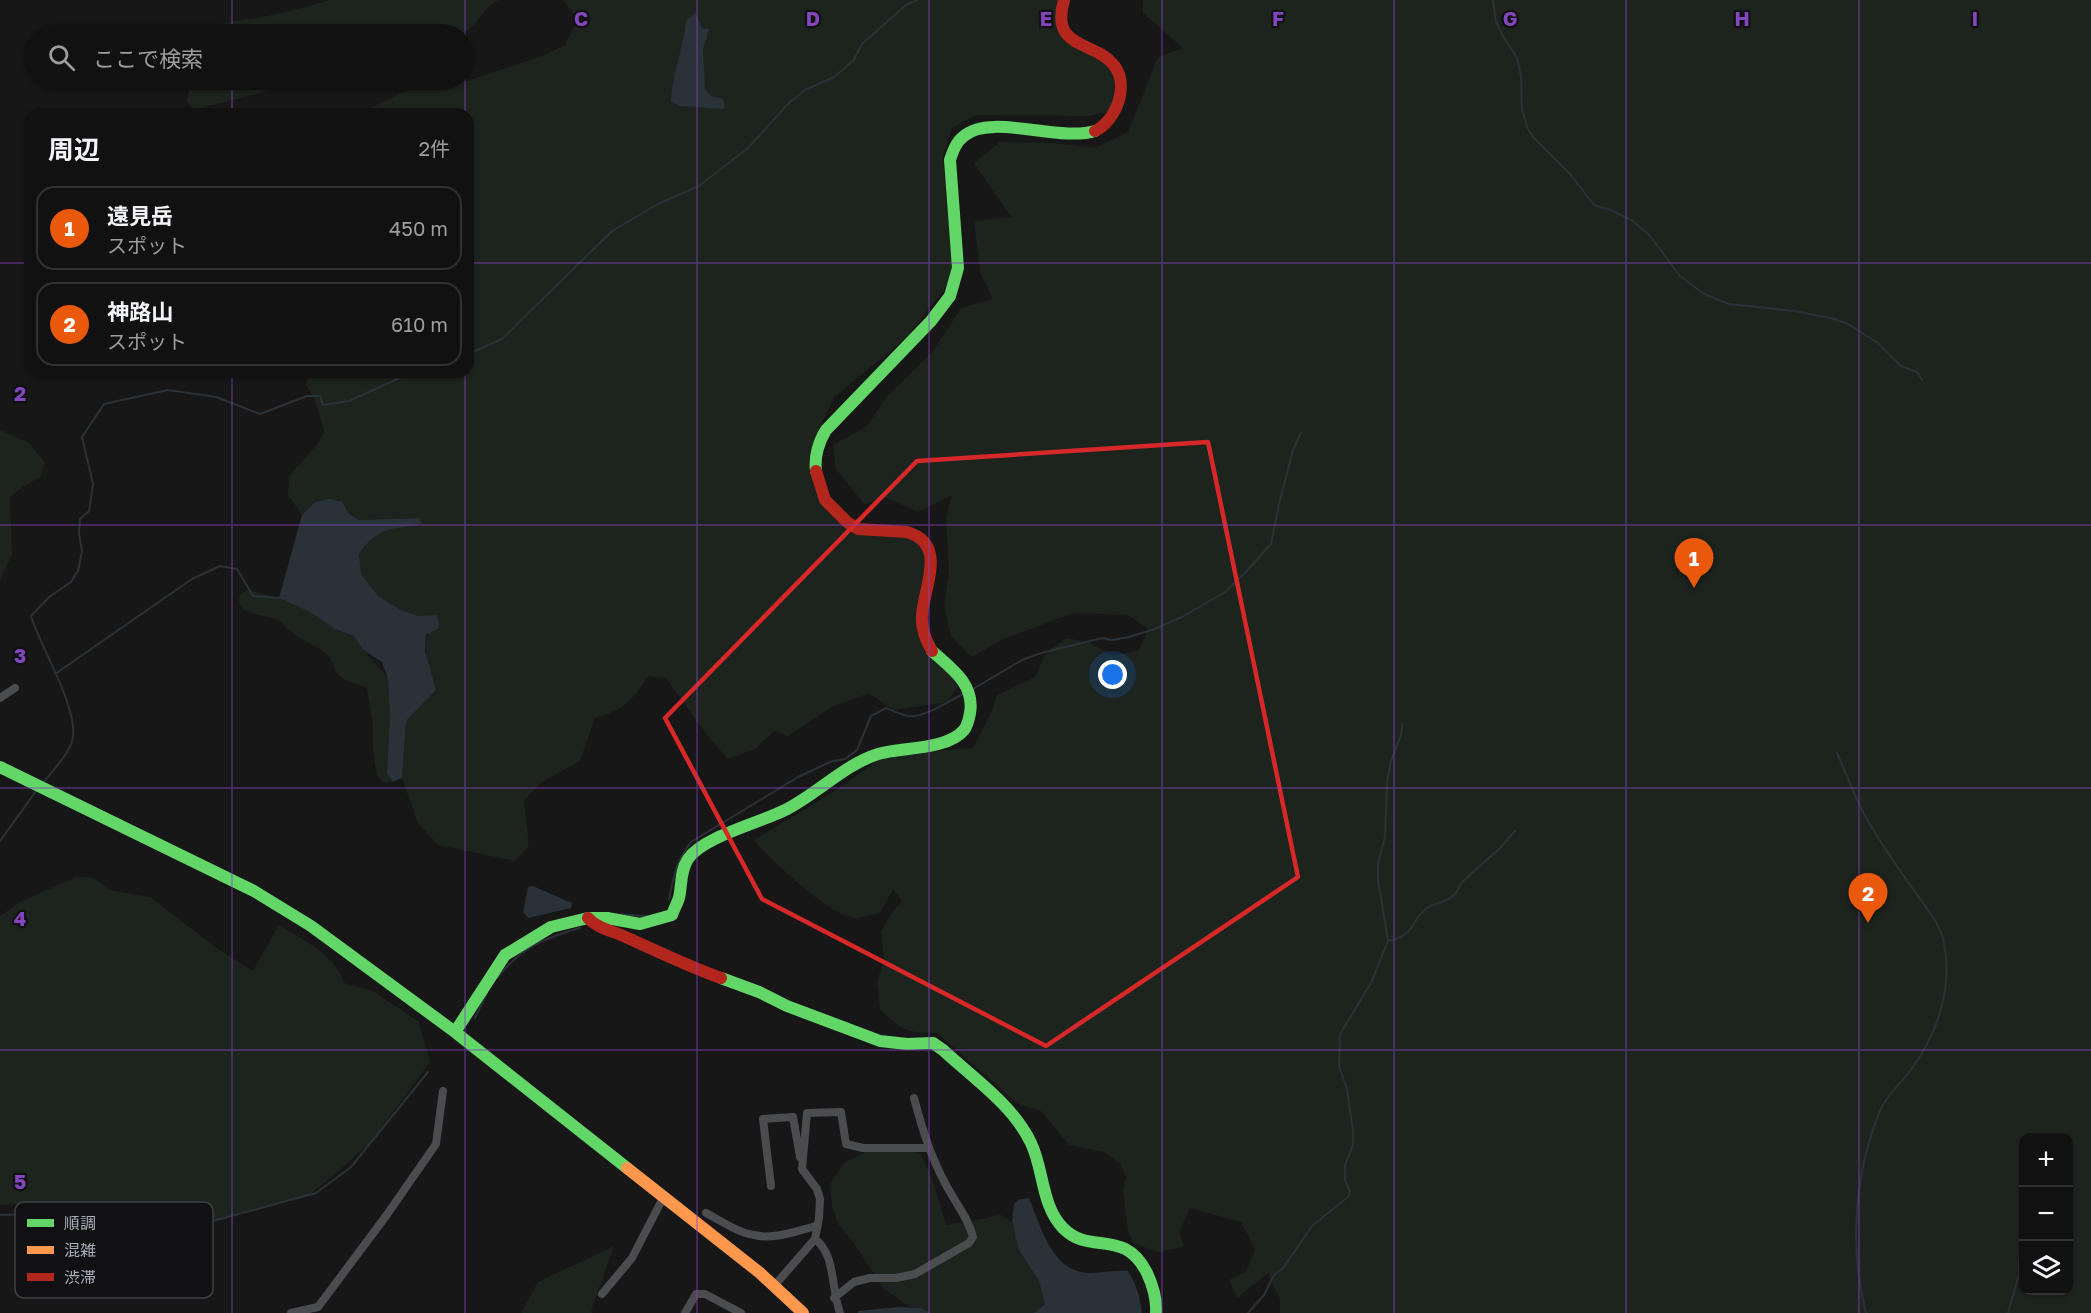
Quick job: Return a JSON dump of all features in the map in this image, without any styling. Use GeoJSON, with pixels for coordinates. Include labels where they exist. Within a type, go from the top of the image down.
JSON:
{"type":"FeatureCollection","features":[{"type":"Feature","properties":{"kind":"street"},"geometry":{"type":"LineString","coordinates":[[455,1032],[505,955],[551,927],[588,918],[607,918],[640,924],[666,918],[672,915],[680,897],[683,870],[689,857],[709,842],[788,809],[863,759],[947,742],[964,730],[971,707],[969,691],[964,681],[931,650],[923,634],[922,615],[931,568],[928,545],[914,534],[858,529],[847,522],[825,500],[815,463],[821,438],[826,430],[931,321],[950,296],[958,268],[958,256],[950,160],[953,148],[960,138],[969,130],[992,126],[1085,135],[1103,129],[1110,122],[1120,95],[1121,83],[1113,62],[1100,53],[1076,43],[1069,36],[1063,24],[1064,0]]}},
{"type":"Feature","properties":{"kind":"street"},"geometry":{"type":"LineString","coordinates":[[0,698],[15,688]]}},
{"type":"Feature","properties":{"kind":"street"},"geometry":{"type":"LineString","coordinates":[[0,767],[258,893],[311,926],[455,1032],[774,1286],[803,1313]]}},
{"type":"Feature","properties":{"kind":"street"},"geometry":{"type":"LineString","coordinates":[[588,918],[594,925],[690,967],[880,1041],[907,1044],[933,1043],[1013,1116],[1031,1143],[1046,1197],[1055,1217],[1065,1230],[1084,1240],[1112,1243],[1130,1250],[1143,1263],[1152,1285],[1156,1313]]}},
{"type":"Feature","properties":{"kind":"street"},"geometry":{"type":"LineString","coordinates":[[291,1313],[318,1307],[436,1144],[443,1091]]}},
{"type":"Feature","properties":{"kind":"street"},"geometry":{"type":"LineString","coordinates":[[834,1298],[854,1282],[870,1278],[896,1278],[915,1274],[969,1243],[973,1237],[970,1226],[927,1148],[914,1098]]}},
{"type":"Feature","properties":{"kind":"street"},"geometry":{"type":"LineString","coordinates":[[802,1169],[807,1113],[841,1112],[846,1144],[863,1148],[927,1148]]}},
{"type":"Feature","properties":{"kind":"street"},"geometry":{"type":"LineString","coordinates":[[771,1186],[764,1119],[793,1117],[802,1169],[817,1188],[820,1199],[819,1218],[814,1239],[774,1286]]}},
{"type":"Feature","properties":{"kind":"street"},"geometry":{"type":"LineString","coordinates":[[602,1294],[633,1258],[663,1198]]}},
{"type":"Feature","properties":{"kind":"street"},"geometry":{"type":"LineString","coordinates":[[706,1213],[756,1236],[770,1236],[816,1226]]}},
{"type":"Feature","properties":{"kind":"street"},"geometry":{"type":"LineString","coordinates":[[814,1239],[823,1245],[829,1256],[834,1298],[840,1313]]}},
{"type":"Feature","properties":{"kind":"street"},"geometry":{"type":"LineString","coordinates":[[686,1313],[696,1294],[705,1294],[741,1313]]}},
{"type":"Feature","properties":{"kind":"highlighted area"},"geometry":{"type":"Polygon","coordinates":[[[1208,442],[1298,877],[1046,1046],[762,899],[665,718],[917,461],[1208,442]]]}},
{"type":"Feature","properties":{"kind":"shaded area"},"geometry":{"type":"Polygon","coordinates":[[[331,0],[499,0],[487,8],[474,25],[224,24],[280,14],[331,0]]]}},
{"type":"Feature","properties":{"kind":"shaded area"},"geometry":{"type":"Polygon","coordinates":[[[563,0],[1058,0],[1065,31],[1113,62],[1118,88],[1111,111],[1089,116],[975,115],[952,128],[943,156],[955,269],[943,291],[905,339],[834,397],[818,432],[812,473],[859,534],[892,535],[920,541],[933,555],[924,612],[927,641],[962,680],[948,702],[893,710],[869,693],[832,707],[788,736],[774,731],[755,749],[728,759],[710,739],[666,678],[648,676],[637,692],[620,708],[595,718],[580,761],[542,782],[524,801],[529,846],[515,861],[438,845],[418,823],[402,778],[406,721],[436,690],[429,668],[426,644],[437,615],[418,616],[401,610],[378,596],[361,574],[359,554],[379,534],[421,524],[418,518],[359,520],[315,502],[302,515],[288,495],[289,476],[319,442],[324,431],[315,400],[306,384],[308,378],[474,378],[474,108],[371,108],[409,90],[474,90],[474,79],[545,55],[565,45],[574,27],[575,16],[563,0]]]}},
{"type":"Feature","properties":{"kind":"shaded area"},"geometry":{"type":"Polygon","coordinates":[[[1143,0],[2091,0],[2091,1313],[1280,1313],[1280,1299],[1268,1273],[1237,1298],[1229,1280],[1246,1272],[1255,1249],[1241,1222],[1190,1208],[1179,1232],[1184,1247],[1158,1252],[1133,1243],[1128,1231],[1123,1189],[1126,1177],[1120,1164],[1104,1152],[1069,1145],[1041,1111],[1018,1104],[937,1033],[905,1029],[893,1022],[880,1009],[877,983],[884,958],[881,932],[892,912],[902,901],[893,889],[880,913],[857,918],[846,916],[802,886],[754,840],[835,791],[885,755],[973,748],[990,715],[997,695],[1035,677],[1047,651],[1067,638],[1090,643],[1113,656],[1139,650],[1148,629],[1128,615],[1074,613],[1003,639],[972,657],[951,637],[944,606],[949,572],[946,519],[952,495],[918,512],[887,498],[864,504],[836,469],[833,445],[867,426],[887,396],[934,350],[961,308],[993,299],[980,272],[974,221],[1011,217],[974,163],[1000,142],[1054,143],[1095,148],[1128,132],[1158,57],[1183,48],[1143,13],[1143,0]]]}},
{"type":"Feature","properties":{"kind":"shaded area"},"geometry":{"type":"Polygon","coordinates":[[[695,13],[702,28],[709,29],[703,49],[705,89],[711,96],[723,99],[725,108],[680,106],[671,101],[673,80],[686,21],[695,13]]]}},
{"type":"Feature","properties":{"kind":"shaded area"},"geometry":{"type":"Polygon","coordinates":[[[189,90],[269,90],[202,108],[192,108],[187,102],[189,90]]]}},
{"type":"Feature","properties":{"kind":"shaded area"},"geometry":{"type":"Polygon","coordinates":[[[0,430],[29,443],[45,462],[40,477],[10,497],[12,555],[0,580],[0,430]]]}},
{"type":"Feature","properties":{"kind":"shaded area"},"geometry":{"type":"Polygon","coordinates":[[[330,499],[342,502],[349,514],[359,520],[419,518],[422,524],[379,534],[359,554],[361,574],[378,596],[401,610],[418,616],[437,615],[439,628],[426,635],[425,651],[436,690],[406,721],[402,778],[393,782],[387,773],[390,717],[388,679],[382,662],[363,650],[354,636],[335,629],[310,612],[279,598],[302,515],[315,502],[330,499]]]}},
{"type":"Feature","properties":{"kind":"shaded area"},"geometry":{"type":"Polygon","coordinates":[[[248,590],[279,598],[310,612],[335,629],[354,636],[363,650],[388,678],[390,717],[387,773],[393,782],[383,782],[377,775],[373,750],[373,724],[367,688],[342,678],[326,654],[297,636],[279,621],[251,613],[241,607],[239,601],[241,593],[248,590]]]}},
{"type":"Feature","properties":{"kind":"shaded area"},"geometry":{"type":"Polygon","coordinates":[[[76,877],[94,878],[110,890],[150,897],[215,947],[253,971],[279,925],[326,956],[340,973],[344,983],[373,991],[419,1022],[430,1062],[371,1142],[309,1195],[243,1212],[213,1223],[213,1202],[15,1202],[15,1204],[0,1205],[0,916],[20,902],[76,877]]]}},
{"type":"Feature","properties":{"kind":"shaded area"},"geometry":{"type":"Polygon","coordinates":[[[533,886],[572,903],[571,908],[528,918],[523,912],[528,887],[533,886]]]}},
{"type":"Feature","properties":{"kind":"shaded area"},"geometry":{"type":"Polygon","coordinates":[[[890,1147],[920,1153],[932,1178],[946,1225],[999,1214],[1012,1222],[1019,1250],[1039,1281],[1046,1304],[1034,1313],[931,1313],[921,1308],[910,1307],[884,1289],[851,1239],[838,1224],[832,1205],[830,1184],[844,1163],[866,1152],[890,1147]]]}},
{"type":"Feature","properties":{"kind":"shaded area"},"geometry":{"type":"Polygon","coordinates":[[[1029,1198],[1044,1234],[1057,1257],[1077,1271],[1090,1273],[1128,1271],[1137,1291],[1142,1313],[1034,1313],[1045,1304],[1039,1281],[1019,1250],[1012,1222],[1014,1204],[1020,1199],[1029,1198]]]}},
{"type":"Feature","properties":{"kind":"shaded area"},"geometry":{"type":"Polygon","coordinates":[[[614,1246],[591,1311],[593,1313],[521,1313],[538,1282],[614,1246]]]}},
{"type":"Feature","properties":{"kind":"shaded area"},"geometry":{"type":"Polygon","coordinates":[[[898,1307],[921,1308],[931,1313],[858,1313],[858,1311],[898,1307]]]}},
{"type":"Feature","properties":{"kind":"waterway"},"geometry":{"type":"LineString","coordinates":[[474,351],[502,339],[612,231],[658,204],[699,186],[748,148],[789,103],[805,90],[834,77],[853,61],[862,44],[906,5],[917,0]]}},
{"type":"Feature","properties":{"kind":"waterway"},"geometry":{"type":"LineString","coordinates":[[1493,0],[1496,22],[1517,58],[1521,76],[1522,110],[1528,129],[1570,174],[1594,205],[1611,210],[1633,221],[1650,236],[1680,276],[1704,294],[1729,304],[1795,311],[1848,324],[1878,343],[1901,366],[1917,372],[1922,380]]}},
{"type":"Feature","properties":{"kind":"waterway"},"geometry":{"type":"LineString","coordinates":[[43,783],[70,748],[73,729],[65,697],[31,616],[49,597],[71,582],[78,571],[82,551],[79,534],[80,519],[89,511],[93,484],[82,437],[104,404],[168,390],[216,397],[260,414],[307,396],[320,396],[323,405],[349,401],[400,378]]}},
{"type":"Feature","properties":{"kind":"waterway"},"geometry":{"type":"LineString","coordinates":[[973,689],[1022,660],[1102,638],[1112,640],[1152,630],[1182,617],[1225,592],[1271,544],[1293,450],[1301,433]]}},
{"type":"Feature","properties":{"kind":"waterway"},"geometry":{"type":"LineString","coordinates":[[55,674],[192,579],[220,566],[237,569],[253,596],[279,598]]}},
{"type":"Feature","properties":{"kind":"waterway"},"geometry":{"type":"LineString","coordinates":[[669,899],[679,862],[691,842],[798,777],[830,762],[845,759],[857,750],[871,716],[886,708],[900,714],[915,716],[937,708],[965,693]]}},
{"type":"Feature","properties":{"kind":"waterway"},"geometry":{"type":"LineString","coordinates":[[1388,941],[1378,880],[1378,863],[1385,837],[1387,782],[1402,724]]}},
{"type":"Feature","properties":{"kind":"waterway"},"geometry":{"type":"LineString","coordinates":[[1837,753],[1872,828],[1936,922],[1944,943],[1946,960],[1944,994],[1935,1027],[1920,1057],[1882,1106],[1864,1160],[1856,1237],[1857,1263],[1866,1313]]}},
{"type":"Feature","properties":{"kind":"waterway"},"geometry":{"type":"LineString","coordinates":[[0,841],[37,790]]}},
{"type":"Feature","properties":{"kind":"waterway"},"geometry":{"type":"LineString","coordinates":[[1248,1313],[1264,1295],[1274,1275],[1283,1268],[1312,1226],[1348,1197],[1350,1192],[1345,1180],[1345,1165],[1353,1145],[1353,1131],[1347,1089],[1339,1066],[1340,1034],[1371,983],[1388,941],[1409,931],[1427,908],[1454,895],[1461,883],[1500,848],[1515,831]]}},
{"type":"Feature","properties":{"kind":"waterway"},"geometry":{"type":"LineString","coordinates":[[614,914],[647,916]]}},
{"type":"Feature","properties":{"kind":"waterway"},"geometry":{"type":"LineString","coordinates":[[497,978],[524,951],[544,940],[580,928]]}},
{"type":"Feature","properties":{"kind":"waterway"},"geometry":{"type":"LineString","coordinates":[[475,1018],[487,993]]}},
{"type":"Feature","properties":{"kind":"waterway"},"geometry":{"type":"LineString","coordinates":[[213,1221],[316,1193],[351,1167],[428,1072]]}},
{"type":"Feature","properties":{"kind":"waterway"},"geometry":{"type":"LineString","coordinates":[[0,1215],[15,1215]]}},
{"type":"Feature","properties":{"kind":"waterway"},"geometry":{"type":"LineString","coordinates":[[2008,1313],[2019,1274]]}},
{"type":"Feature","properties":{"kind":"traffic: fast"},"geometry":{"type":"LineString","coordinates":[[816,471],[818,449],[826,430],[931,321],[950,296],[958,268],[950,160],[959,141],[976,130],[990,127],[1063,133],[1095,131]]}},
{"type":"Feature","properties":{"kind":"traffic: fast"},"geometry":{"type":"LineString","coordinates":[[455,1032],[505,955],[551,927],[588,918],[607,918],[640,924],[672,915],[679,898],[685,864],[696,851],[707,843],[789,808],[866,759],[878,754],[936,745],[964,730],[970,713],[969,693],[960,678],[932,651]]}},
{"type":"Feature","properties":{"kind":"traffic: fast"},"geometry":{"type":"LineString","coordinates":[[0,767],[254,891],[311,926],[455,1032],[627,1168]]}},
{"type":"Feature","properties":{"kind":"traffic: fast"},"geometry":{"type":"LineString","coordinates":[[721,978],[880,1041],[907,1044],[933,1043],[943,1050],[1003,1104],[1023,1129],[1035,1153],[1051,1209],[1063,1228],[1073,1236],[1084,1240],[1128,1250],[1138,1259],[1153,1288],[1156,1313]]}},
{"type":"Feature","properties":{"kind":"traffic: slow"},"geometry":{"type":"LineString","coordinates":[[627,1168],[760,1273],[803,1313]]}},
{"type":"Feature","properties":{"kind":"traffic: jam"},"geometry":{"type":"LineString","coordinates":[[1064,0],[1061,16],[1068,36],[1104,56],[1118,71],[1121,90],[1119,100],[1110,119],[1095,131]]}},
{"type":"Feature","properties":{"kind":"traffic: jam"},"geometry":{"type":"LineString","coordinates":[[816,471],[825,500],[847,522],[858,529],[907,532],[919,538],[927,546],[931,567],[922,620],[924,633],[932,651]]}},
{"type":"Feature","properties":{"kind":"traffic: jam"},"geometry":{"type":"LineString","coordinates":[[588,918],[603,928],[721,978]]}},
{"type":"Feature","properties":{"kind":"place","name":"遠見岳"},"geometry":{"type":"Point","coordinates":[1694,588]}},
{"type":"Feature","properties":{"kind":"place","name":"神路山"},"geometry":{"type":"Point","coordinates":[1868,923]}}]}
